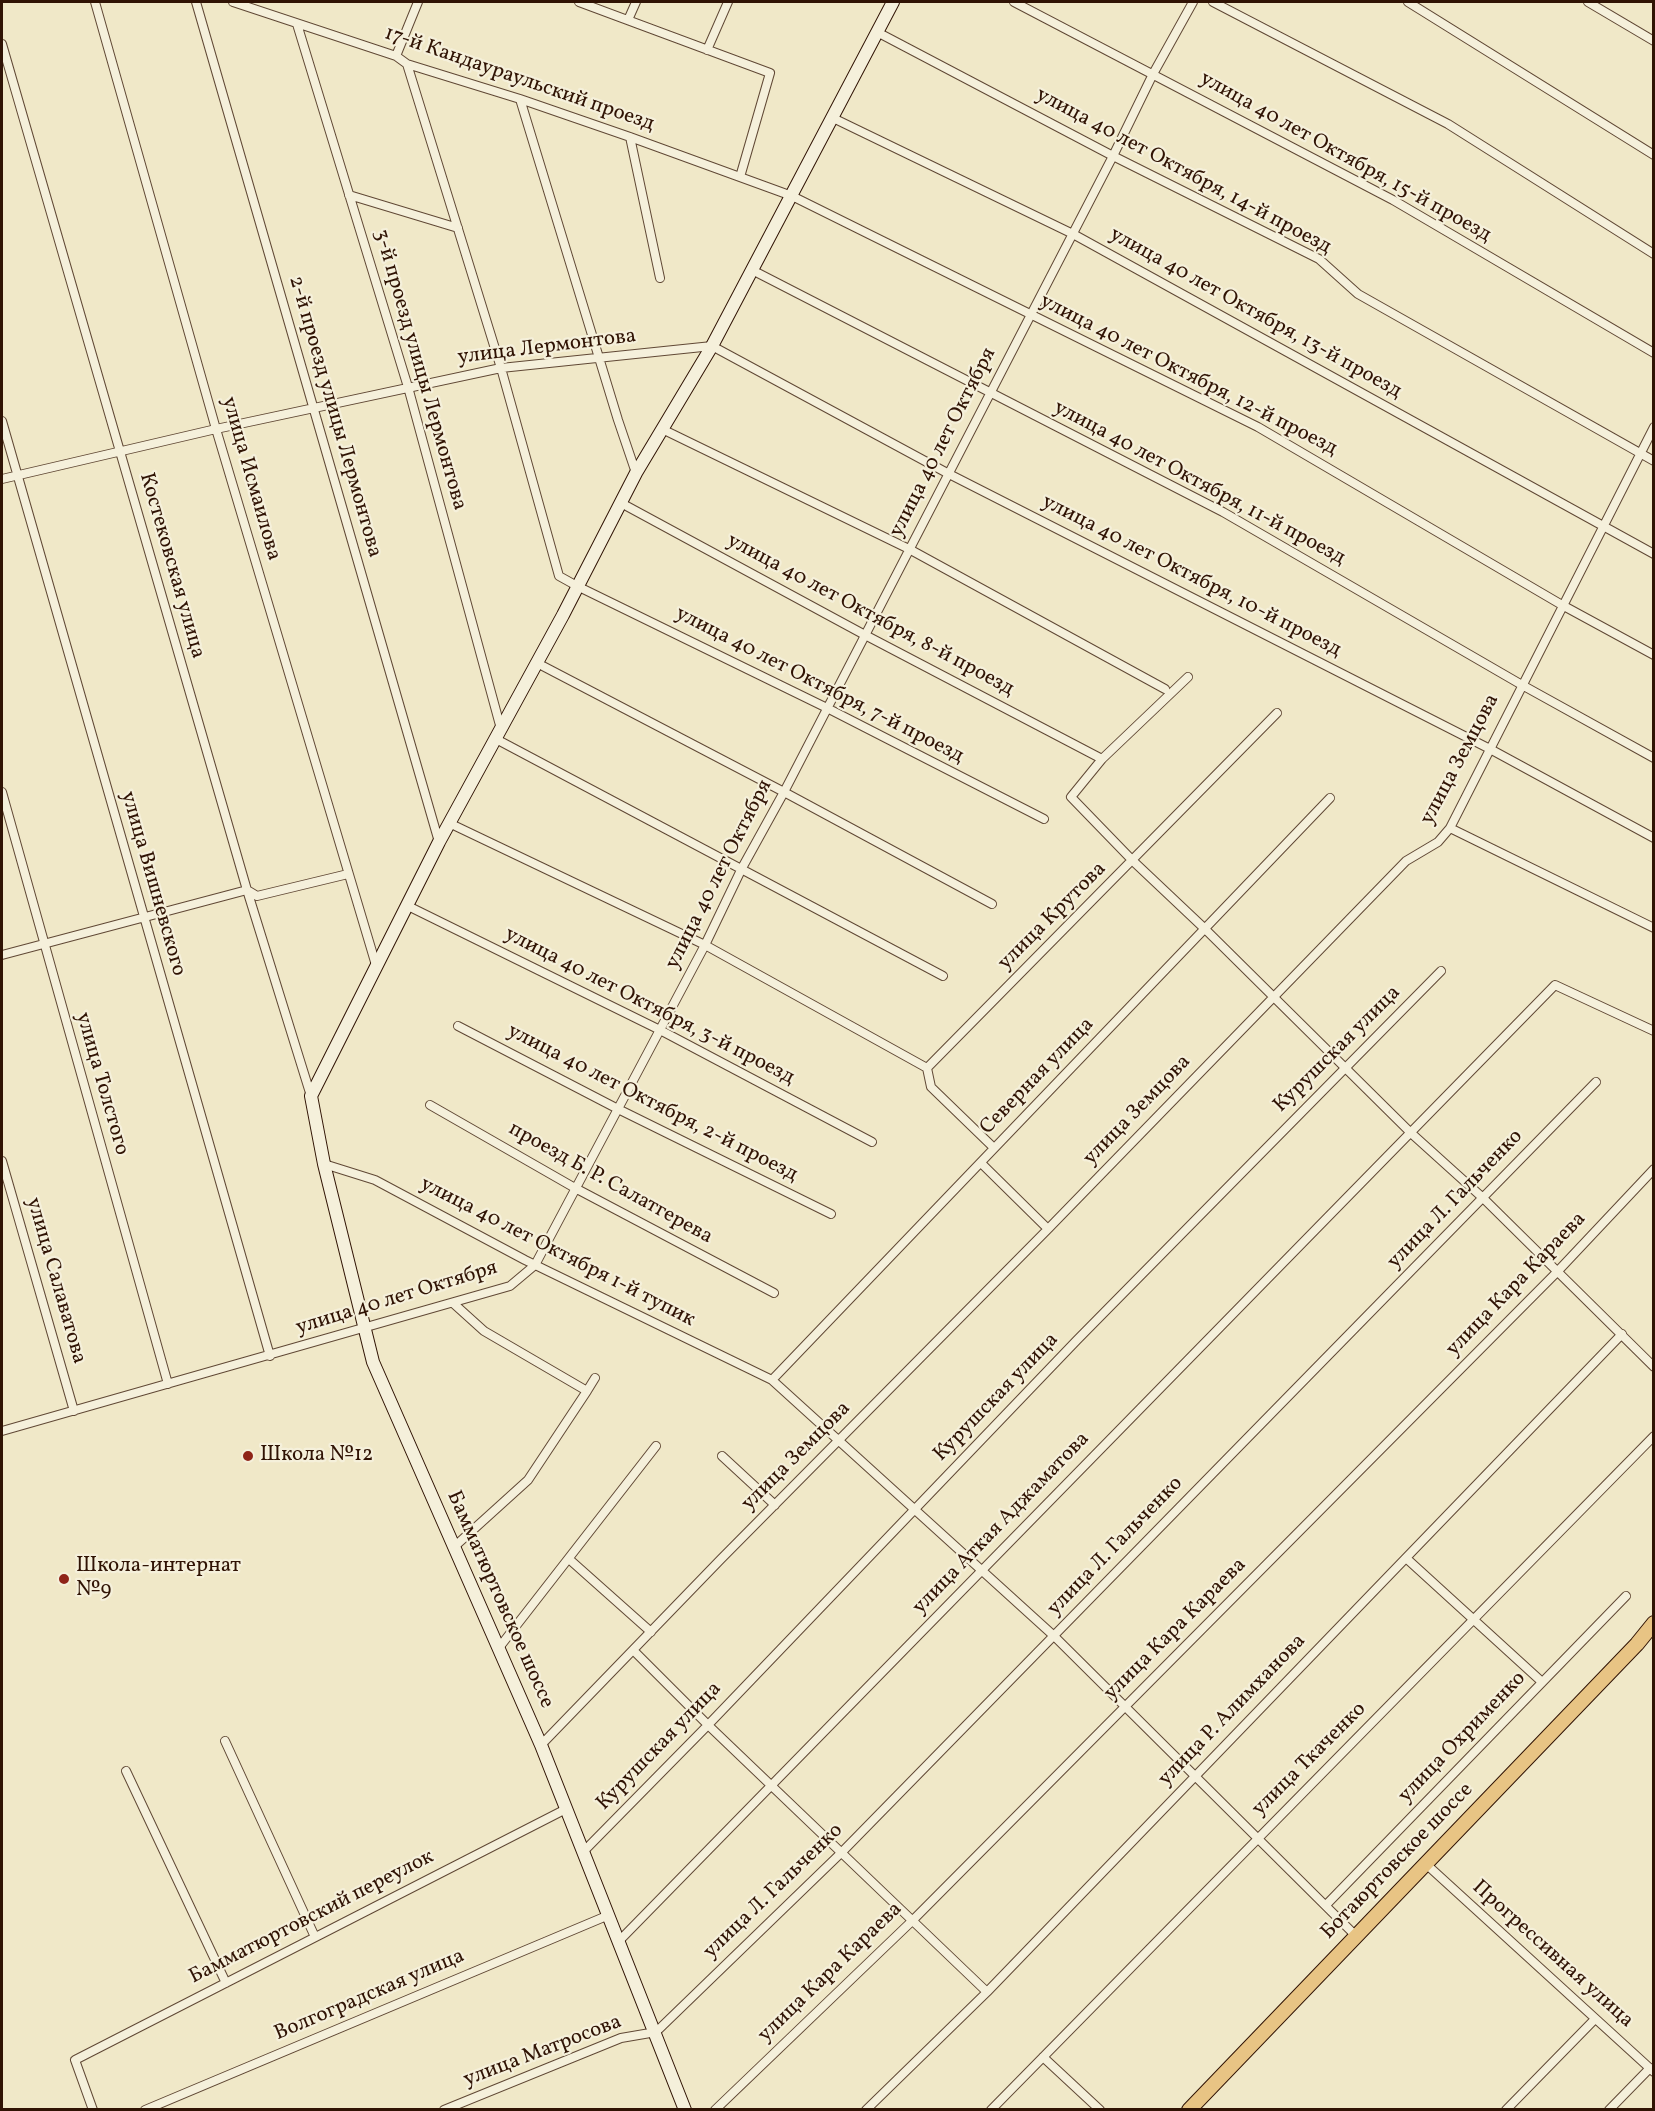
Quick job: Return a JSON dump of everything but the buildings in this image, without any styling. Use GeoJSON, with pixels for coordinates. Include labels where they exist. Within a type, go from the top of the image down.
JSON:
{"type":"FeatureCollection","features":[{"type":"Feature","properties":{"kind":"main road"},"geometry":{"type":"LineString","coordinates":[[1637,1644],[1653,1623]]}},
{"type":"Feature","properties":{"kind":"main road"},"geometry":{"type":"LineString","coordinates":[[1637,1644],[1653,1631]]}},
{"type":"Feature","properties":{"kind":"main road","name":"Ботаюртовское шоссе"},"geometry":{"type":"LineString","coordinates":[[1190,2109],[1637,1644]]}},
{"type":"Feature","properties":{"kind":"street","name":"улица Исмаилова"},"geometry":{"type":"LineString","coordinates":[[95,2],[216,429],[376,965]]}},
{"type":"Feature","properties":{"kind":"street","name":"2-й проезд улицы Лермонтова"},"geometry":{"type":"LineString","coordinates":[[196,2],[439,842]]}},
{"type":"Feature","properties":{"kind":"street","name":"17-й Кандаураульский проезд"},"geometry":{"type":"LineString","coordinates":[[233,2],[396,56],[407,64],[520,99],[630,137],[792,196]]}},
{"type":"Feature","properties":{"kind":"street"},"geometry":{"type":"LineString","coordinates":[[396,56],[418,2]]}},
{"type":"Feature","properties":{"kind":"street"},"geometry":{"type":"LineString","coordinates":[[579,2],[770,73],[740,177]]}},
{"type":"Feature","properties":{"kind":"street"},"geometry":{"type":"LineString","coordinates":[[628,20],[636,2]]}},
{"type":"Feature","properties":{"kind":"street"},"geometry":{"type":"LineString","coordinates":[[708,50],[728,2]]}},
{"type":"Feature","properties":{"kind":"street"},"geometry":{"type":"LineString","coordinates":[[311,1096],[449,823],[537,663],[636,473],[712,346],[893,2]]}},
{"type":"Feature","properties":{"kind":"street","name":"улица 40 лет Октября, 15-й проезд"},"geometry":{"type":"LineString","coordinates":[[1014,2],[1393,200],[1653,354]]}},
{"type":"Feature","properties":{"kind":"street","name":"улица 40 лет Октября"},"geometry":{"type":"LineString","coordinates":[[2,1431],[510,1286],[535,1264],[705,945],[742,868],[784,792],[949,474],[1153,74],[1193,2]]}},
{"type":"Feature","properties":{"kind":"street"},"geometry":{"type":"LineString","coordinates":[[1213,2],[1448,124],[1653,254]]}},
{"type":"Feature","properties":{"kind":"street"},"geometry":{"type":"LineString","coordinates":[[1408,2],[1653,155]]}},
{"type":"Feature","properties":{"kind":"street"},"geometry":{"type":"LineString","coordinates":[[1588,2],[1653,42]]}},
{"type":"Feature","properties":{"kind":"street","name":"3-й проезд улицы Лермонтова"},"geometry":{"type":"LineString","coordinates":[[297,24],[408,387],[498,734]]}},
{"type":"Feature","properties":{"kind":"street","name":"улица 40 лет Октября, 14-й проезд"},"geometry":{"type":"LineString","coordinates":[[877,32],[1113,156],[1319,259],[1358,294],[1653,461]]}},
{"type":"Feature","properties":{"kind":"street","name":"Костековская улица"},"geometry":{"type":"LineString","coordinates":[[2,44],[247,890],[311,1096]]}},
{"type":"Feature","properties":{"kind":"street","name":"улица 40 лет Октября, 7-й проезд"},"geometry":{"type":"LineString","coordinates":[[407,64],[501,368],[559,576],[827,708],[1044,819]]}},
{"type":"Feature","properties":{"kind":"street"},"geometry":{"type":"LineString","coordinates":[[520,99],[636,473]]}},
{"type":"Feature","properties":{"kind":"street","name":"улица 40 лет Октября, 13-й проезд"},"geometry":{"type":"LineString","coordinates":[[833,118],[1073,234],[1653,554]]}},
{"type":"Feature","properties":{"kind":"street"},"geometry":{"type":"LineString","coordinates":[[630,137],[660,278]]}},
{"type":"Feature","properties":{"kind":"street"},"geometry":{"type":"LineString","coordinates":[[350,195],[458,228]]}},
{"type":"Feature","properties":{"kind":"street","name":"улица 40 лет Октября, 12-й проезд"},"geometry":{"type":"LineString","coordinates":[[792,196],[1258,427],[1562,605],[1653,655]]}},
{"type":"Feature","properties":{"kind":"street","name":"улица 40 лет Октября, 11-й проезд"},"geometry":{"type":"LineString","coordinates":[[752,270],[1223,512],[1653,758]]}},
{"type":"Feature","properties":{"kind":"street","name":"улица Лермонтова"},"geometry":{"type":"LineString","coordinates":[[2,479],[216,429],[501,368],[712,346]]}},
{"type":"Feature","properties":{"kind":"street","name":"улица 40 лет Октября, 10-й проезд"},"geometry":{"type":"LineString","coordinates":[[712,346],[949,474],[1490,749],[1653,838]]}},
{"type":"Feature","properties":{"kind":"street","name":"улица Вишневского"},"geometry":{"type":"LineString","coordinates":[[2,421],[270,1356]]}},
{"type":"Feature","properties":{"kind":"street","name":"улица Земцова"},"geometry":{"type":"LineString","coordinates":[[541,1745],[1406,861],[1438,842],[1450,828],[1653,427]]}},
{"type":"Feature","properties":{"kind":"street"},"geometry":{"type":"LineString","coordinates":[[662,429],[909,549],[1165,689]]}},
{"type":"Feature","properties":{"kind":"street","name":"улица 40 лет Октября, 8-й проезд"},"geometry":{"type":"LineString","coordinates":[[621,503],[865,635],[1102,759]]}},
{"type":"Feature","properties":{"kind":"street"},"geometry":{"type":"LineString","coordinates":[[537,663],[992,904]]}},
{"type":"Feature","properties":{"kind":"street"},"geometry":{"type":"LineString","coordinates":[[1188,677],[1102,759],[1071,797],[1133,861],[1412,1133],[1483,1198],[1653,1367]]}},
{"type":"Feature","properties":{"kind":"street","name":"улица Крутова"},"geometry":{"type":"LineString","coordinates":[[927,1068],[1278,713]]}},
{"type":"Feature","properties":{"kind":"street"},"geometry":{"type":"LineString","coordinates":[[498,734],[943,976]]}},
{"type":"Feature","properties":{"kind":"street","name":"улица Толстого"},"geometry":{"type":"LineString","coordinates":[[2,792],[168,1384]]}},
{"type":"Feature","properties":{"kind":"street","name":"Северная улица"},"geometry":{"type":"LineString","coordinates":[[772,1380],[1330,798]]}},
{"type":"Feature","properties":{"kind":"street"},"geometry":{"type":"LineString","coordinates":[[449,823],[705,945],[927,1068],[931,1087],[994,1148]]}},
{"type":"Feature","properties":{"kind":"street"},"geometry":{"type":"LineString","coordinates":[[1450,828],[1653,928]]}},
{"type":"Feature","properties":{"kind":"street"},"geometry":{"type":"LineString","coordinates":[[2,955],[247,890],[257,896],[348,874]]}},
{"type":"Feature","properties":{"kind":"street","name":"улица 40 лет Октября, 3-й проезд"},"geometry":{"type":"LineString","coordinates":[[408,906],[660,1030],[872,1142]]}},
{"type":"Feature","properties":{"kind":"street","name":"Курушская улица"},"geometry":{"type":"LineString","coordinates":[[583,1852],[1077,1340],[1441,971]]}},
{"type":"Feature","properties":{"kind":"street","name":"улица Аткая Аджаматова"},"geometry":{"type":"LineString","coordinates":[[619,1941],[1555,985],[1653,1031]]}},
{"type":"Feature","properties":{"kind":"street","name":"улица 40 лет Октября, 2-й проезд"},"geometry":{"type":"LineString","coordinates":[[458,1026],[618,1109],[831,1214]]}},
{"type":"Feature","properties":{"kind":"street","name":"улица Л. Гальченко"},"geometry":{"type":"LineString","coordinates":[[656,2032],[842,1853],[1596,1082]]}},
{"type":"Feature","properties":{"kind":"street","name":"Бамматюртовское шоссе"},"geometry":{"type":"LineString","coordinates":[[311,1096],[324,1164],[373,1362],[541,1745],[685,2109]]}},
{"type":"Feature","properties":{"kind":"street","name":"проезд Б. Р. Салатгерева"},"geometry":{"type":"LineString","coordinates":[[430,1105],[575,1188],[774,1293]]}},
{"type":"Feature","properties":{"kind":"street","name":"улица Салаватова"},"geometry":{"type":"LineString","coordinates":[[2,1161],[74,1411]]}},
{"type":"Feature","properties":{"kind":"street"},"geometry":{"type":"LineString","coordinates":[[981,1163],[1048,1229]]}},
{"type":"Feature","properties":{"kind":"street","name":"улица 40 лет Октября 1-й тупик"},"geometry":{"type":"LineString","coordinates":[[324,1164],[375,1180],[535,1264],[772,1380],[1054,1636],[1356,1936]]}},
{"type":"Feature","properties":{"kind":"street","name":"улица Кара Караева"},"geometry":{"type":"LineString","coordinates":[[716,2109],[912,1921],[1557,1272],[1653,1169]]}},
{"type":"Feature","properties":{"kind":"street"},"geometry":{"type":"LineString","coordinates":[[453,1303],[484,1331],[587,1391]]}},
{"type":"Feature","properties":{"kind":"street","name":"улица Р. Алимханова"},"geometry":{"type":"LineString","coordinates":[[866,2109],[987,1992],[1622,1334]]}},
{"type":"Feature","properties":{"kind":"street"},"geometry":{"type":"LineString","coordinates":[[454,1547],[528,1480],[595,1378]]}},
{"type":"Feature","properties":{"kind":"street","name":"улица Ткаченко"},"geometry":{"type":"LineString","coordinates":[[992,2109],[1653,1436]]}},
{"type":"Feature","properties":{"kind":"street"},"geometry":{"type":"LineString","coordinates":[[498,1649],[656,1446]]}},
{"type":"Feature","properties":{"kind":"street"},"geometry":{"type":"LineString","coordinates":[[722,1456],[775,1505]]}},
{"type":"Feature","properties":{"kind":"street"},"geometry":{"type":"LineString","coordinates":[[1406,1558],[1542,1682]]}},
{"type":"Feature","properties":{"kind":"street"},"geometry":{"type":"LineString","coordinates":[[568,1559],[651,1632]]}},
{"type":"Feature","properties":{"kind":"street","name":"улица Охрименко"},"geometry":{"type":"LineString","coordinates":[[1326,1905],[1626,1596]]}},
{"type":"Feature","properties":{"kind":"street"},"geometry":{"type":"LineString","coordinates":[[633,1650],[708,1725],[987,1992]]}},
{"type":"Feature","properties":{"kind":"street"},"geometry":{"type":"LineString","coordinates":[[225,1741],[315,1937]]}},
{"type":"Feature","properties":{"kind":"street"},"geometry":{"type":"LineString","coordinates":[[126,1771],[226,1983]]}},
{"type":"Feature","properties":{"kind":"street","name":"Бамматюртовский переулок"},"geometry":{"type":"LineString","coordinates":[[93,2109],[75,2060],[566,1809]]}},
{"type":"Feature","properties":{"kind":"street","name":"Прогрессивная улица"},"geometry":{"type":"LineString","coordinates":[[1426,1864],[1652,2070]]}},
{"type":"Feature","properties":{"kind":"street","name":"Волгоградская улица"},"geometry":{"type":"LineString","coordinates":[[146,2109],[609,1916]]}},
{"type":"Feature","properties":{"kind":"street"},"geometry":{"type":"LineString","coordinates":[[1506,2109],[1595,2019]]}},
{"type":"Feature","properties":{"kind":"street","name":"улица Матросова"},"geometry":{"type":"LineString","coordinates":[[444,2109],[621,2038],[656,2032]]}},
{"type":"Feature","properties":{"kind":"street"},"geometry":{"type":"LineString","coordinates":[[1043,2057],[1100,2109]]}},
{"type":"Feature","properties":{"kind":"street"},"geometry":{"type":"LineString","coordinates":[[1609,2109],[1652,2070]]}},
{"type":"Feature","properties":{"kind":"place","name":"Школа №12"},"geometry":{"type":"Point","coordinates":[248,1456]}},
{"type":"Feature","properties":{"kind":"place","name":"Школа-интернат №9"},"geometry":{"type":"Point","coordinates":[64,1579]}}]}
